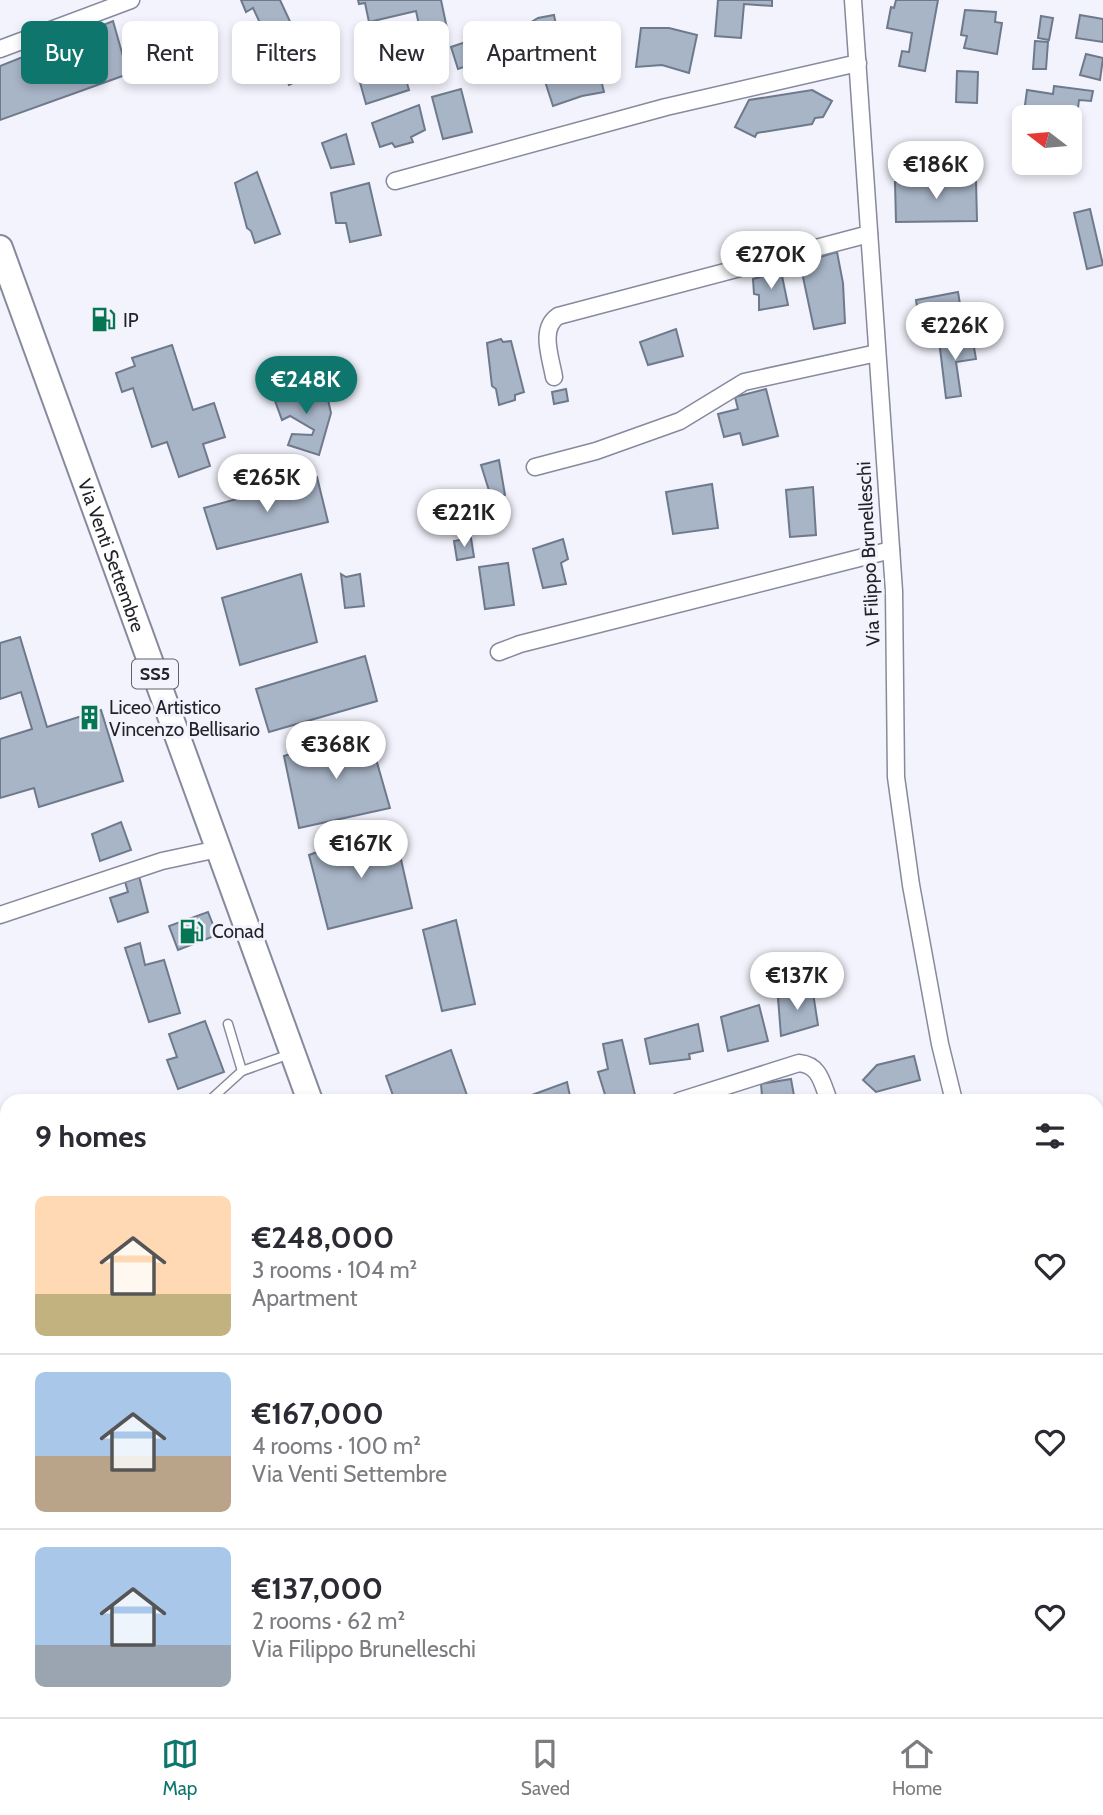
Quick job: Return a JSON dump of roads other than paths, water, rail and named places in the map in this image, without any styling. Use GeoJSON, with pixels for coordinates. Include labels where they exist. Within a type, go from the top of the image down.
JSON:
{"type":"FeatureCollection","features":[{"type":"Feature","properties":{"kind":"main road","name":"Via Venti Settembre"},"geometry":{"type":"LineString","coordinates":[[0,248],[307,1094]]}},
{"type":"Feature","properties":{"kind":"street"},"geometry":{"type":"LineString","coordinates":[[0,49],[131,0]]}},
{"type":"Feature","properties":{"kind":"street","name":"Via Filippo Brunelleschi"},"geometry":{"type":"LineString","coordinates":[[853,0],[891,550],[894,743],[900,811],[932,1002],[952,1094]]}},
{"type":"Feature","properties":{"kind":"street"},"geometry":{"type":"LineString","coordinates":[[395,181],[666,107],[858,63]]}},
{"type":"Feature","properties":{"kind":"street"},"geometry":{"type":"LineString","coordinates":[[554,377],[547,333],[552,320],[558,316],[869,234]]}},
{"type":"Feature","properties":{"kind":"street"},"geometry":{"type":"LineString","coordinates":[[535,467],[596,451],[680,421],[744,382],[877,352]]}},
{"type":"Feature","properties":{"kind":"street"},"geometry":{"type":"LineString","coordinates":[[499,653],[520,644],[891,550]]}},
{"type":"Feature","properties":{"kind":"street"},"geometry":{"type":"LineString","coordinates":[[0,915],[162,861],[218,849]]}},
{"type":"Feature","properties":{"kind":"street"},"geometry":{"type":"LineString","coordinates":[[701,1094],[799,1063],[810,1064],[817,1069],[827,1094]]}},
{"type":"Feature","properties":{"kind":"lane"},"geometry":{"type":"LineString","coordinates":[[228,1024],[242,1071]]}},
{"type":"Feature","properties":{"kind":"lane"},"geometry":{"type":"LineString","coordinates":[[217,1094],[242,1071],[292,1053]]}},
{"type":"Feature","properties":{"kind":"place","name":"IP"},"geometry":{"type":"Point","coordinates":[103,320]}},
{"type":"Feature","properties":{"kind":"place","name":"Liceo Artistico Vincenzo Bellisario"},"geometry":{"type":"Point","coordinates":[89,718]}},
{"type":"Feature","properties":{"kind":"place","name":"Conad"},"geometry":{"type":"Point","coordinates":[192,931]}}]}
